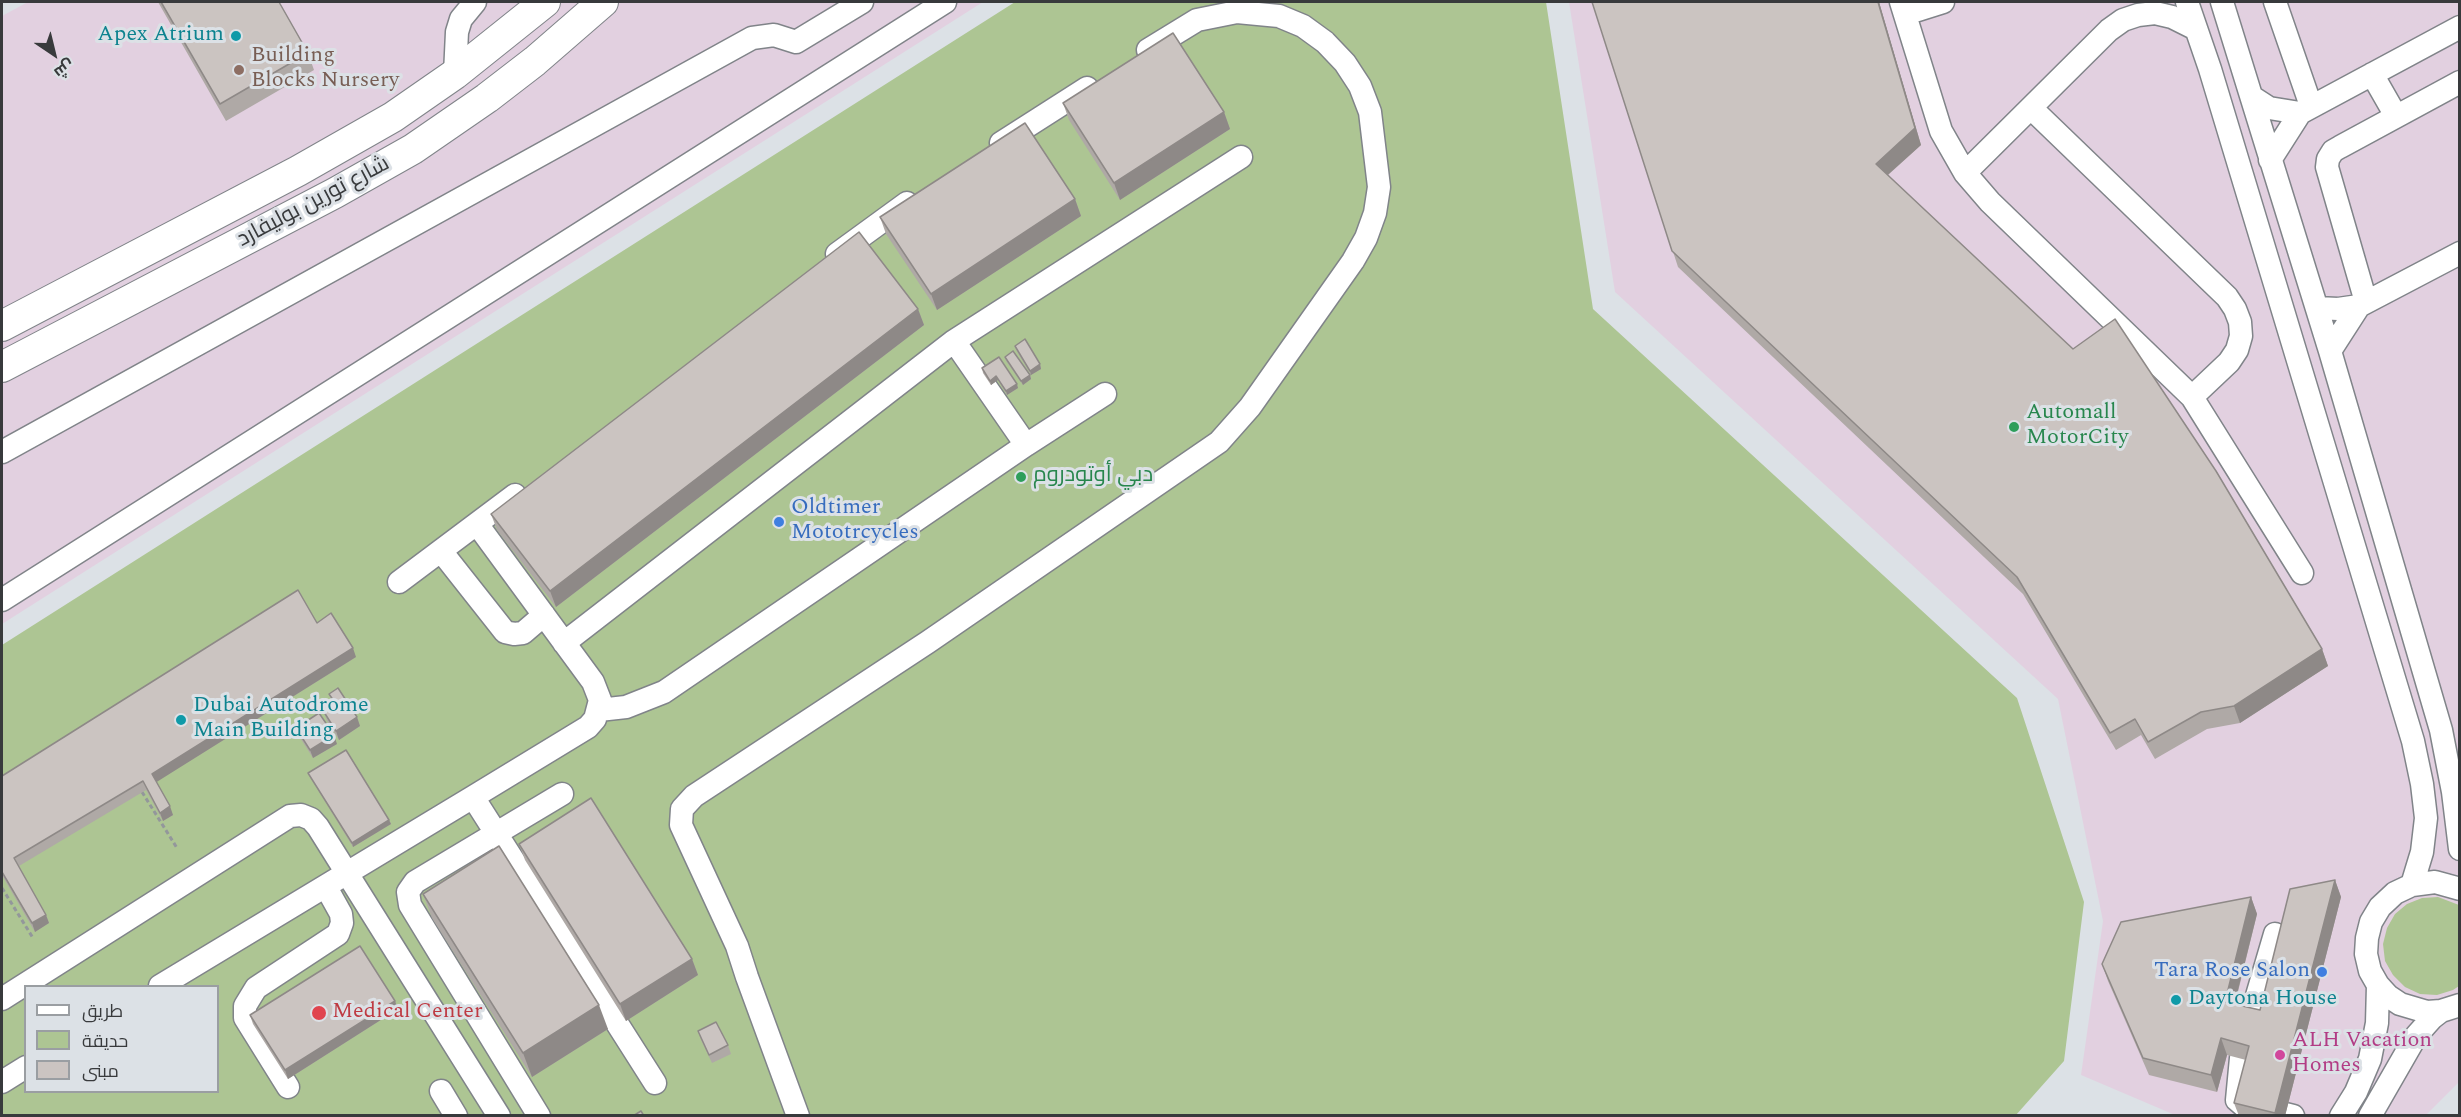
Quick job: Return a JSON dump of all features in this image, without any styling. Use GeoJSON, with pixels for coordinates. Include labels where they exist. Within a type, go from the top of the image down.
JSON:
{"type":"FeatureCollection","features":[{"type":"Feature","properties":{"kind":"main road","name":"شارع تورين بوليفارد"},"geometry":{"type":"LineString","coordinates":[[2,326],[298,171],[393,117],[455,74],[545,2]]}},
{"type":"Feature","properties":{"kind":"main road","name":"شارع تورين بوليفارد"},"geometry":{"type":"LineString","coordinates":[[2,367],[374,171],[443,129],[535,62],[603,2]]}},
{"type":"Feature","properties":{"kind":"main road"},"geometry":{"type":"LineString","coordinates":[[287,217],[307,199],[313,185],[306,173],[298,171]]}},
{"type":"Feature","properties":{"kind":"street"},"geometry":{"type":"LineString","coordinates":[[455,74],[457,32],[461,19],[475,2]]}},
{"type":"Feature","properties":{"kind":"street"},"geometry":{"type":"LineString","coordinates":[[2,452],[752,38],[774,35],[796,42],[862,2]]}},
{"type":"Feature","properties":{"kind":"street"},"geometry":{"type":"LineString","coordinates":[[2,600],[945,2]]}},
{"type":"Feature","properties":{"kind":"street"},"geometry":{"type":"LineString","coordinates":[[1943,2],[1903,8],[1938,124],[1952,153],[1965,173],[1990,202],[2192,397],[2302,573]]}},
{"type":"Feature","properties":{"kind":"street"},"geometry":{"type":"LineString","coordinates":[[2187,2],[2210,69],[2414,741],[2420,766],[2426,818],[2422,852],[2412,885]]}},
{"type":"Feature","properties":{"kind":"street"},"geometry":{"type":"LineString","coordinates":[[2222,2],[2330,351],[2441,729],[2453,792],[2460,849]]}},
{"type":"Feature","properties":{"kind":"street"},"geometry":{"type":"LineString","coordinates":[[2275,2],[2305,110]]}},
{"type":"Feature","properties":{"kind":"street"},"geometry":{"type":"LineString","coordinates":[[798,1116],[747,977],[738,946],[681,825],[682,809],[694,796],[928,642],[1219,442],[1250,407],[1353,261],[1366,238],[1375,213],[1379,187],[1377,163],[1370,112],[1360,86],[1345,63],[1326,42],[1303,26],[1279,16],[1257,13],[1237,12],[1216,15],[1197,20],[1178,29],[1132,60]]}},
{"type":"Feature","properties":{"kind":"street"},"geometry":{"type":"LineString","coordinates":[[1965,173],[2109,30],[2122,20],[2138,15],[2155,14],[2172,17],[2196,29]]}},
{"type":"Feature","properties":{"kind":"street"},"geometry":{"type":"LineString","coordinates":[[2270,160],[2305,110],[2460,27]]}},
{"type":"Feature","properties":{"kind":"street"},"geometry":{"type":"LineString","coordinates":[[2372,74],[2396,116]]}},
{"type":"Feature","properties":{"kind":"street"},"geometry":{"type":"LineString","coordinates":[[985,154],[1102,78]]}},
{"type":"Feature","properties":{"kind":"street"},"geometry":{"type":"LineString","coordinates":[[2363,304],[2326,167],[2328,159],[2333,151],[2460,82]]}},
{"type":"Feature","properties":{"kind":"street"},"geometry":{"type":"LineString","coordinates":[[2252,97],[2270,108],[2305,110]]}},
{"type":"Feature","properties":{"kind":"street"},"geometry":{"type":"LineString","coordinates":[[2031,108],[2227,297],[2235,309],[2240,322],[2241,336],[2237,350],[2229,362],[2192,397]]}},
{"type":"Feature","properties":{"kind":"street"},"geometry":{"type":"LineString","coordinates":[[564,643],[954,341],[1241,157]]}},
{"type":"Feature","properties":{"kind":"street"},"geometry":{"type":"LineString","coordinates":[[820,266],[926,191]]}},
{"type":"Feature","properties":{"kind":"street"},"geometry":{"type":"LineString","coordinates":[[2317,308],[2338,309],[2363,304],[2460,253]]}},
{"type":"Feature","properties":{"kind":"street"},"geometry":{"type":"LineString","coordinates":[[2330,351],[2363,304]]}},
{"type":"Feature","properties":{"kind":"street"},"geometry":{"type":"LineString","coordinates":[[954,341],[1026,445]]}},
{"type":"Feature","properties":{"kind":"street"},"geometry":{"type":"LineString","coordinates":[[599,710],[633,705],[664,692],[1026,445],[1105,394]]}},
{"type":"Feature","properties":{"kind":"street"},"geometry":{"type":"LineString","coordinates":[[399,582],[534,481]]}},
{"type":"Feature","properties":{"kind":"street"},"geometry":{"type":"LineString","coordinates":[[163,985],[588,726],[599,710],[598,691],[477,524]]}},
{"type":"Feature","properties":{"kind":"street"},"geometry":{"type":"LineString","coordinates":[[441,551],[505,632],[523,633],[544,615]]}},
{"type":"Feature","properties":{"kind":"street"},"geometry":{"type":"LineString","coordinates":[[539,1116],[408,898],[408,892],[415,882],[562,794]]}},
{"type":"Feature","properties":{"kind":"street"},"geometry":{"type":"LineString","coordinates":[[474,797],[655,1083]]}},
{"type":"Feature","properties":{"kind":"street"},"geometry":{"type":"LineString","coordinates":[[2,999],[290,816],[301,815],[311,819],[348,873],[499,1116]]}},
{"type":"Feature","properties":{"kind":"street"},"geometry":{"type":"LineString","coordinates":[[2450,1008],[2427,1012],[2400,1004],[2388,996],[2370,971],[2366,954],[2367,938],[2371,922],[2380,907],[2395,893],[2412,885],[2435,882],[2460,889]]}},
{"type":"Feature","properties":{"kind":"street"},"geometry":{"type":"LineString","coordinates":[[288,1087],[245,1018],[245,1006],[256,988],[338,934],[342,923],[341,914],[326,886]]}},
{"type":"Feature","properties":{"kind":"street"},"geometry":{"type":"LineString","coordinates":[[2249,1023],[2275,934]]}},
{"type":"Feature","properties":{"kind":"street"},"geometry":{"type":"LineString","coordinates":[[2341,1116],[2356,1092],[2370,1059],[2377,1023],[2378,985]]}},
{"type":"Feature","properties":{"kind":"street"},"geometry":{"type":"LineString","coordinates":[[2370,1116],[2416,1036],[2450,1008]]}},
{"type":"Feature","properties":{"kind":"street"},"geometry":{"type":"LineString","coordinates":[[2241,1058],[2237,1100],[2244,1106]]}},
{"type":"Feature","properties":{"kind":"street"},"geometry":{"type":"LineString","coordinates":[[2,1082],[24,1068]]}},
{"type":"Feature","properties":{"kind":"street"},"geometry":{"type":"LineString","coordinates":[[441,1091],[456,1116]]}},
{"type":"Feature","properties":{"kind":"path"},"geometry":{"type":"LineString","coordinates":[[142,792],[177,848]]}},
{"type":"Feature","properties":{"kind":"path"},"geometry":{"type":"LineString","coordinates":[[2,888],[33,938]]}},
{"type":"Feature","properties":{"kind":"shaded area"},"geometry":{"type":"Polygon","coordinates":[[[28,2],[983,2],[2,624],[2,16],[28,2]]]}},
{"type":"Feature","properties":{"kind":"shaded area"},"geometry":{"type":"Polygon","coordinates":[[[1569,2],[2459,2],[2460,1081],[2426,1115],[2175,1115],[2081,1075],[2103,921],[2058,699],[1615,292],[1569,2]]]}},
{"type":"Feature","properties":{"kind":"green space","name":"دبي أوتودروم"},"geometry":{"type":"Polygon","coordinates":[[[1015,2],[1546,2],[1593,309],[2017,698],[2084,902],[2064,1061],[2016,1115],[2,1116],[2,645],[1015,2]]]}},
{"type":"Feature","properties":{"kind":"green space"},"geometry":{"type":"Polygon","coordinates":[[[2438,897],[2459,905],[2459,986],[2437,995],[2420,994],[2405,987],[2393,975],[2385,961],[2383,944],[2387,928],[2395,914],[2407,904],[2422,898],[2438,897]]]}},
{"type":"Feature","properties":{"kind":"building","name":"Apex Atrium"},"geometry":{"type":"Polygon","coordinates":[[[161,2],[279,2],[308,53],[220,104],[161,2]]]}},
{"type":"Feature","properties":{"kind":"building","name":"Automall MotorCity"},"geometry":{"type":"Polygon","coordinates":[[[1592,2],[1878,2],[1915,128],[1876,164],[2073,349],[2115,319],[2216,471],[2322,649],[2234,706],[2201,712],[2148,742],[2135,719],[2110,733],[2017,577],[1672,251],[1592,2]]]}},
{"type":"Feature","properties":{"kind":"building"},"geometry":{"type":"Polygon","coordinates":[[[1173,33],[1224,112],[1114,183],[1063,103],[1173,33]]]}},
{"type":"Feature","properties":{"kind":"building"},"geometry":{"type":"Polygon","coordinates":[[[1025,123],[1075,199],[931,294],[880,217],[1025,123]]]}},
{"type":"Feature","properties":{"kind":"building"},"geometry":{"type":"Polygon","coordinates":[[[859,232],[918,309],[550,591],[491,514],[859,232]]]}},
{"type":"Feature","properties":{"kind":"building"},"geometry":{"type":"Polygon","coordinates":[[[1025,339],[1040,364],[1030,371],[1015,346],[1025,339]]]}},
{"type":"Feature","properties":{"kind":"building"},"geometry":{"type":"Polygon","coordinates":[[[1013,351],[1030,375],[1021,381],[1005,357],[1013,351]]]}},
{"type":"Feature","properties":{"kind":"building"},"geometry":{"type":"Polygon","coordinates":[[[999,357],[1017,384],[1006,391],[996,376],[990,381],[982,368],[999,357]]]}},
{"type":"Feature","properties":{"kind":"building","name":"Dubai Autodrome Main Building"},"geometry":{"type":"Polygon","coordinates":[[[298,590],[317,623],[331,613],[353,648],[152,774],[170,806],[160,813],[143,781],[14,858],[46,915],[32,923],[2,872],[2,776],[298,590]]]}},
{"type":"Feature","properties":{"kind":"building"},"geometry":{"type":"Polygon","coordinates":[[[338,688],[357,717],[336,731],[324,712],[336,704],[329,694],[338,688]]]}},
{"type":"Feature","properties":{"kind":"building"},"geometry":{"type":"Polygon","coordinates":[[[319,713],[334,735],[310,750],[296,728],[319,713]]]}},
{"type":"Feature","properties":{"kind":"building"},"geometry":{"type":"Polygon","coordinates":[[[346,750],[389,820],[352,843],[308,773],[346,750]]]}},
{"type":"Feature","properties":{"kind":"building"},"geometry":{"type":"Polygon","coordinates":[[[591,798],[692,959],[620,1004],[519,844],[591,798]]]}},
{"type":"Feature","properties":{"kind":"building"},"geometry":{"type":"Polygon","coordinates":[[[499,846],[599,1005],[523,1053],[423,894],[499,846]]]}},
{"type":"Feature","properties":{"kind":"building","name":"Daytona House"},"geometry":{"type":"Polygon","coordinates":[[[2335,880],[2275,1113],[2234,1103],[2249,1046],[2221,1038],[2211,1075],[2143,1058],[2102,964],[2121,922],[2251,897],[2225,1002],[2260,1010],[2290,889],[2335,880]]]}},
{"type":"Feature","properties":{"kind":"building"},"geometry":{"type":"Polygon","coordinates":[[[360,946],[395,1001],[285,1070],[250,1015],[360,946]]]}},
{"type":"Feature","properties":{"kind":"building"},"geometry":{"type":"Polygon","coordinates":[[[716,1022],[728,1045],[709,1055],[698,1031],[716,1022]]]}},
{"type":"Feature","properties":{"kind":"building"},"geometry":{"type":"Polygon","coordinates":[[[641,1111],[644,1116],[633,1116],[641,1111]]]}},
{"type":"Feature","properties":{"kind":"place","name":"Apex Atrium"},"geometry":{"type":"Point","coordinates":[236,36]}},
{"type":"Feature","properties":{"kind":"place","name":"Building Blocks Nursery"},"geometry":{"type":"Point","coordinates":[239,70]}},
{"type":"Feature","properties":{"kind":"place","name":"Automall MotorCity"},"geometry":{"type":"Point","coordinates":[2014,427]}},
{"type":"Feature","properties":{"kind":"place","name":"دبي أوتودروم"},"geometry":{"type":"Point","coordinates":[1021,477]}},
{"type":"Feature","properties":{"kind":"place","name":"Oldtimer Mototrcycles"},"geometry":{"type":"Point","coordinates":[779,522]}},
{"type":"Feature","properties":{"kind":"place","name":"Dubai Autodrome Main Building"},"geometry":{"type":"Point","coordinates":[181,720]}},
{"type":"Feature","properties":{"kind":"place","name":"Tara Rose Salon"},"geometry":{"type":"Point","coordinates":[2322,972]}},
{"type":"Feature","properties":{"kind":"place","name":"Daytona House"},"geometry":{"type":"Point","coordinates":[2176,1000]}},
{"type":"Feature","properties":{"kind":"place","name":"Medical Center"},"geometry":{"type":"Point","coordinates":[319,1013]}},
{"type":"Feature","properties":{"kind":"place","name":"ALH Vacation Homes"},"geometry":{"type":"Point","coordinates":[2280,1055]}}]}
